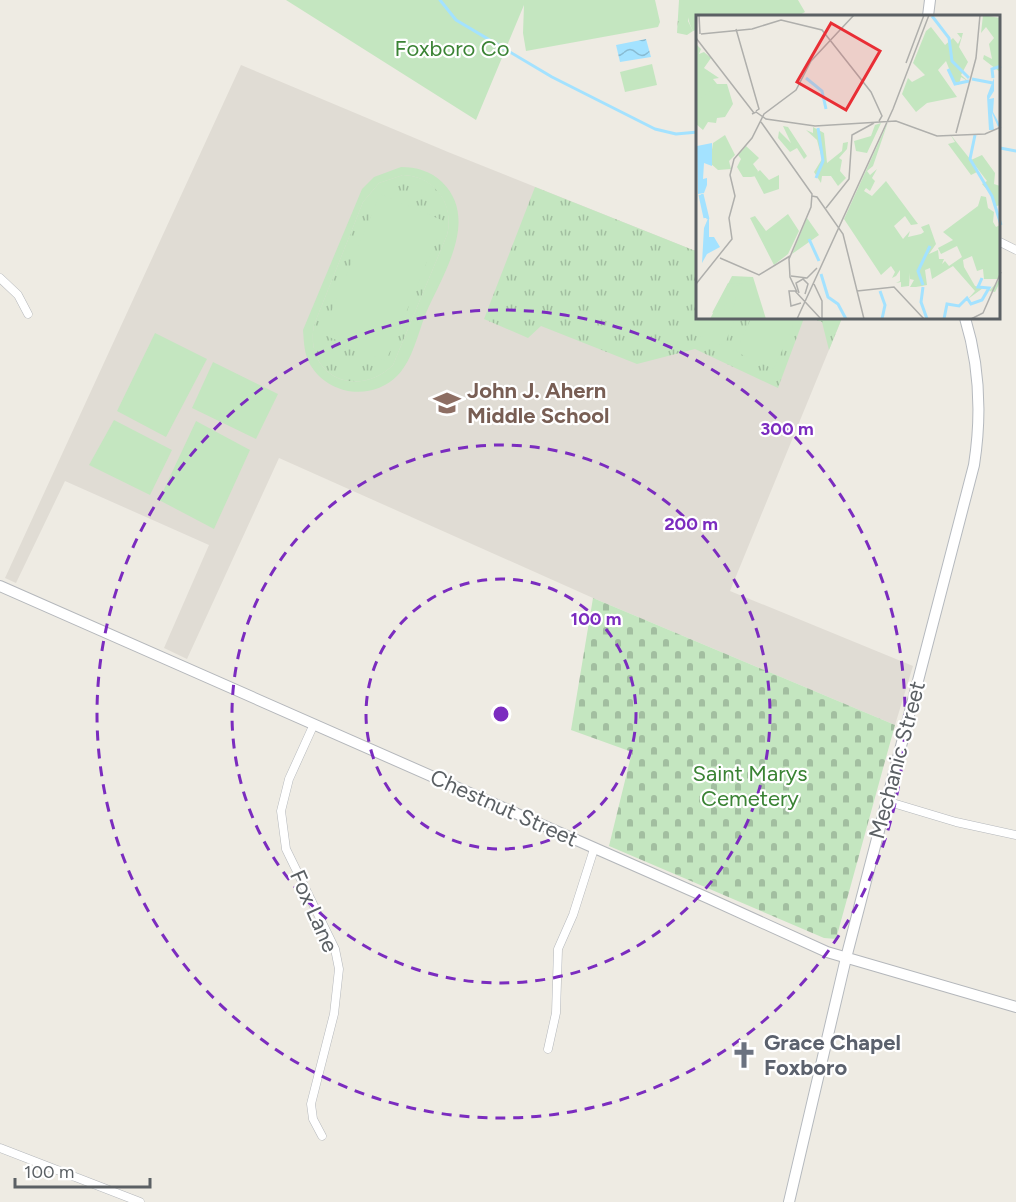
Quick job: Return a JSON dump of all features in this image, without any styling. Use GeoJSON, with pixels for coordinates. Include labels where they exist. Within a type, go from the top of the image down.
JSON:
{"type":"FeatureCollection","features":[{"type":"Feature","properties":{"kind":"street"},"geometry":{"type":"LineString","coordinates":[[928,15],[930,0]]}},
{"type":"Feature","properties":{"kind":"street"},"geometry":{"type":"LineString","coordinates":[[1001,243],[1016,249]]}},
{"type":"Feature","properties":{"kind":"street"},"geometry":{"type":"LineString","coordinates":[[0,278],[18,295],[28,314]]}},
{"type":"Feature","properties":{"kind":"street","name":"Mechanic Street"},"geometry":{"type":"LineString","coordinates":[[789,1202],[846,958],[974,465],[980,425],[979,380],[965,320]]}},
{"type":"Feature","properties":{"kind":"street","name":"Chestnut Street"},"geometry":{"type":"LineString","coordinates":[[0,586],[806,943],[846,958],[1016,1007]]}},
{"type":"Feature","properties":{"kind":"street","name":"Fox Lane"},"geometry":{"type":"LineString","coordinates":[[314,724],[289,779],[281,820],[286,849],[335,949],[339,969],[333,1014],[311,1104],[313,1119],[322,1137]]}},
{"type":"Feature","properties":{"kind":"street"},"geometry":{"type":"LineString","coordinates":[[886,801],[956,822],[1016,835]]}},
{"type":"Feature","properties":{"kind":"street"},"geometry":{"type":"LineString","coordinates":[[548,1049],[556,1013],[558,949],[573,915],[594,849]]}},
{"type":"Feature","properties":{"kind":"street"},"geometry":{"type":"LineString","coordinates":[[0,1148],[140,1202]]}},
{"type":"Feature","properties":{"kind":"shaded area","name":"John J. Ahern Middle School"},"geometry":{"type":"Polygon","coordinates":[[[241,65],[448,152],[696,251],[696,320],[841,320],[730,591],[913,666],[895,725],[593,598],[279,458],[187,659],[164,648],[209,545],[65,481],[16,583],[5,578],[241,65]]]}},
{"type":"Feature","properties":{"kind":"green space","name":"Foxboro Co"},"geometry":{"type":"Polygon","coordinates":[[[286,0],[655,0],[660,22],[658,27],[526,51],[523,33],[524,5],[476,120],[286,0]]]}},
{"type":"Feature","properties":{"kind":"green space"},"geometry":{"type":"Polygon","coordinates":[[[679,0],[689,0],[688,21],[693,31],[687,35],[677,33],[679,0]]]}},
{"type":"Feature","properties":{"kind":"green space"},"geometry":{"type":"Polygon","coordinates":[[[683,0],[798,0],[805,12],[800,15],[696,15],[696,30],[693,31],[683,0]]]}},
{"type":"Feature","properties":{"kind":"green space"},"geometry":{"type":"Polygon","coordinates":[[[652,64],[657,85],[625,92],[620,72],[652,64]]]}},
{"type":"Feature","properties":{"kind":"green space"},"geometry":{"type":"Polygon","coordinates":[[[401,167],[418,169],[433,175],[442,182],[453,197],[458,213],[458,229],[449,264],[403,369],[388,383],[377,389],[352,392],[329,384],[311,366],[304,344],[303,330],[362,189],[374,177],[401,167]],[[403,175],[379,183],[363,202],[314,325],[313,343],[317,358],[325,369],[336,377],[350,381],[364,381],[379,375],[393,365],[447,235],[448,213],[440,194],[424,181],[403,175]]]}},
{"type":"Feature","properties":{"kind":"green space"},"geometry":{"type":"Polygon","coordinates":[[[403,175],[424,180],[440,194],[448,213],[447,235],[393,365],[379,375],[364,381],[350,381],[336,377],[325,369],[317,358],[313,343],[314,325],[363,202],[379,183],[403,175]]]}},
{"type":"Feature","properties":{"kind":"green space"},"geometry":{"type":"Polygon","coordinates":[[[535,187],[696,251],[696,320],[803,320],[778,388],[695,349],[637,364],[541,326],[528,338],[484,319],[535,187]]]}},
{"type":"Feature","properties":{"kind":"green space"},"geometry":{"type":"Polygon","coordinates":[[[380,194],[444,221],[386,361],[322,334],[380,194]]]}},
{"type":"Feature","properties":{"kind":"green space"},"geometry":{"type":"Polygon","coordinates":[[[696,307],[696,320],[734,320],[724,346],[686,330],[696,307]]]}},
{"type":"Feature","properties":{"kind":"green space"},"geometry":{"type":"Polygon","coordinates":[[[750,320],[795,320],[774,369],[736,352],[750,320]]]}},
{"type":"Feature","properties":{"kind":"green space"},"geometry":{"type":"Polygon","coordinates":[[[816,320],[841,320],[829,350],[822,322],[816,320]]]}},
{"type":"Feature","properties":{"kind":"green space"},"geometry":{"type":"Polygon","coordinates":[[[155,333],[207,359],[166,437],[117,411],[155,333]]]}},
{"type":"Feature","properties":{"kind":"green space"},"geometry":{"type":"Polygon","coordinates":[[[213,362],[278,394],[256,439],[192,408],[213,362]]]}},
{"type":"Feature","properties":{"kind":"green space"},"geometry":{"type":"Polygon","coordinates":[[[114,420],[172,450],[150,495],[89,465],[114,420]]]}},
{"type":"Feature","properties":{"kind":"green space"},"geometry":{"type":"Polygon","coordinates":[[[196,421],[250,450],[214,529],[159,500],[196,421]]]}},
{"type":"Feature","properties":{"kind":"green space","name":"Saint Marys Cemetery"},"geometry":{"type":"Polygon","coordinates":[[[593,598],[895,725],[836,939],[824,938],[609,846],[632,752],[571,730],[593,598]]]}},
{"type":"Feature","properties":{"kind":"water"},"geometry":{"type":"Polygon","coordinates":[[[646,39],[651,57],[620,62],[616,45],[646,39]]]}},
{"type":"Feature","properties":{"kind":"waterway"},"geometry":{"type":"LineString","coordinates":[[440,0],[456,20],[552,77],[655,129],[676,134],[696,132]]}},
{"type":"Feature","properties":{"kind":"waterway"},"geometry":{"type":"LineString","coordinates":[[1001,148],[1016,151]]}},
{"type":"Feature","properties":{"kind":"place","name":"John J. Ahern Middle School"},"geometry":{"type":"Point","coordinates":[447,403]}},
{"type":"Feature","properties":{"kind":"place","name":"Grace Chapel Foxboro"},"geometry":{"type":"Point","coordinates":[744,1055]}}]}
